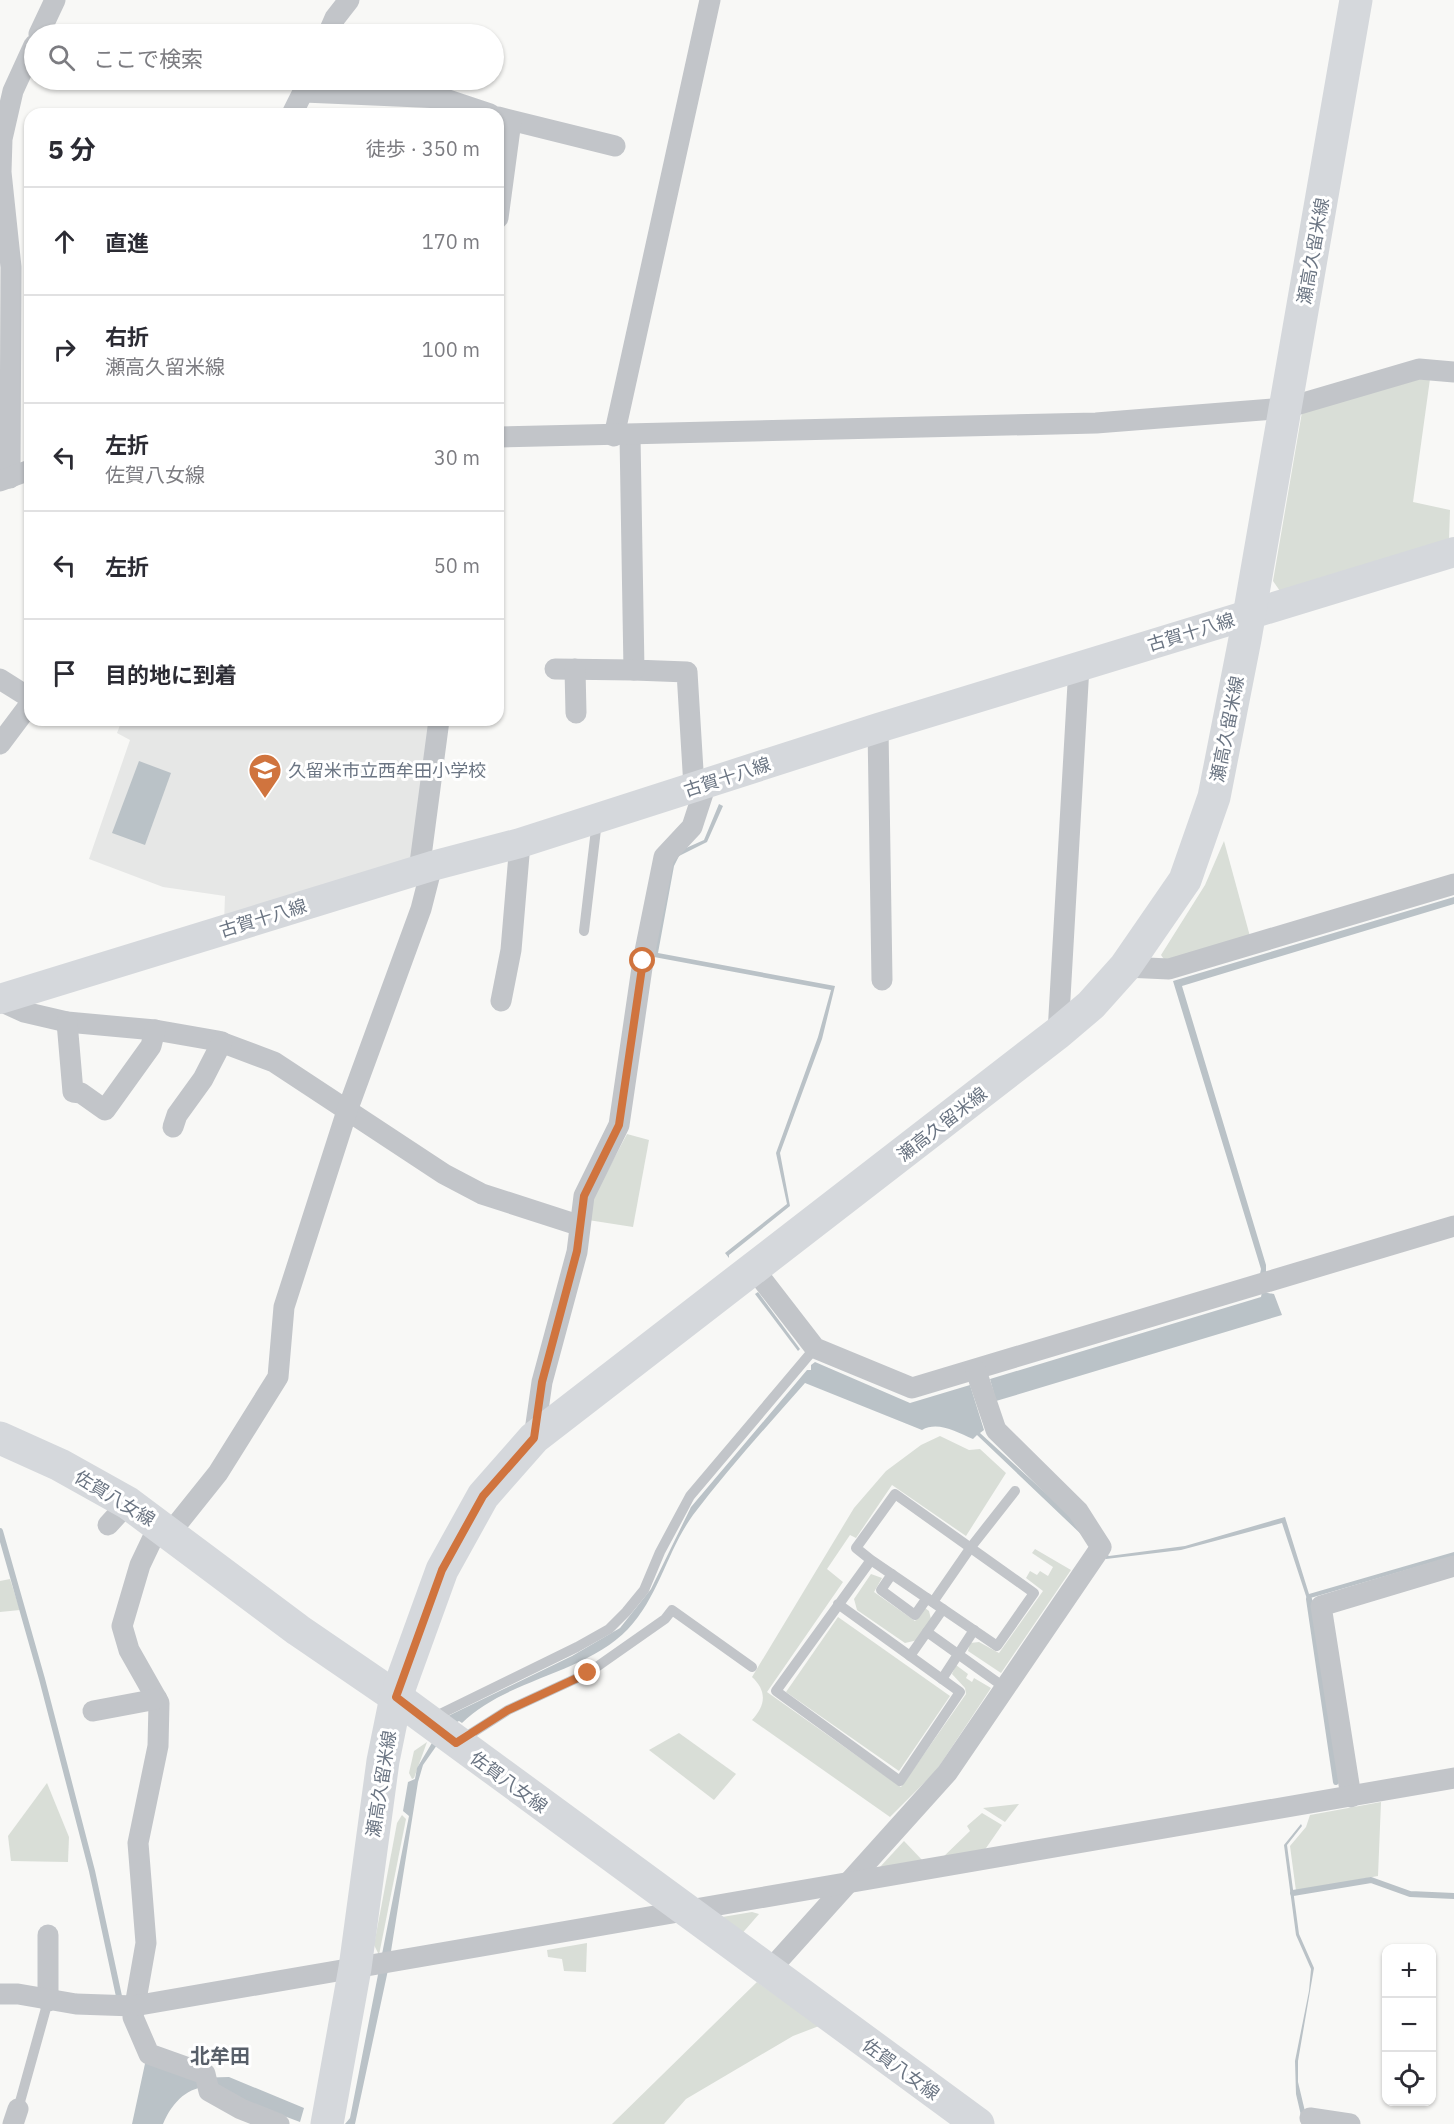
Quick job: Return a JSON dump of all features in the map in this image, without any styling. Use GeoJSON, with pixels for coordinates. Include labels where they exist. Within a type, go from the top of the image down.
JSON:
{"type":"FeatureCollection","features":[{"type":"Feature","properties":{"kind":"main road","name":"瀬高久留米線"},"geometry":{"type":"LineString","coordinates":[[327,2124],[355,1968],[383,1761],[396,1697],[442,1570],[483,1496],[534,1438],[1058,1033],[1090,1005],[1125,967],[1185,880],[1214,797],[1250,614],[1356,0]]}},
{"type":"Feature","properties":{"kind":"main road","name":"古賀十八線"},"geometry":{"type":"LineString","coordinates":[[0,1000],[426,868],[520,843],[878,728],[1454,552]]}},
{"type":"Feature","properties":{"kind":"main road","name":"佐賀八女線"},"geometry":{"type":"LineString","coordinates":[[0,1438],[60,1466],[118,1514],[165,1529],[298,1630],[396,1697],[686,1912],[978,2124]]}},
{"type":"Feature","properties":{"kind":"street"},"geometry":{"type":"LineString","coordinates":[[44,24],[55,0]]}},
{"type":"Feature","properties":{"kind":"street"},"geometry":{"type":"LineString","coordinates":[[332,24],[349,0]]}},
{"type":"Feature","properties":{"kind":"street"},"geometry":{"type":"LineString","coordinates":[[634,670],[622,436],[710,0]]}},
{"type":"Feature","properties":{"kind":"street"},"geometry":{"type":"LineString","coordinates":[[13,476],[11,267],[2,172],[2,139],[13,91],[24,67]]}},
{"type":"Feature","properties":{"kind":"street"},"geometry":{"type":"LineString","coordinates":[[295,108],[305,90]]}},
{"type":"Feature","properties":{"kind":"street"},"geometry":{"type":"LineString","coordinates":[[329,90],[412,105],[442,98],[472,108]]}},
{"type":"Feature","properties":{"kind":"street"},"geometry":{"type":"LineString","coordinates":[[505,119],[615,146]]}},
{"type":"Feature","properties":{"kind":"street"},"geometry":{"type":"LineString","coordinates":[[504,437],[622,436],[730,431],[1096,423],[1286,408],[1419,369],[1454,372]]}},
{"type":"Feature","properties":{"kind":"street"},"geometry":{"type":"LineString","coordinates":[[1058,1033],[1079,666]]}},
{"type":"Feature","properties":{"kind":"street"},"geometry":{"type":"LineString","coordinates":[[534,1438],[542,1382],[577,1251],[578,1225],[584,1196],[619,1125],[643,961],[663,857],[692,827],[700,786],[687,672],[565,669],[576,713]]}},
{"type":"Feature","properties":{"kind":"street"},"geometry":{"type":"LineString","coordinates":[[0,679],[24,694]]}},
{"type":"Feature","properties":{"kind":"street"},"geometry":{"type":"LineString","coordinates":[[0,744],[24,712]]}},
{"type":"Feature","properties":{"kind":"street"},"geometry":{"type":"LineString","coordinates":[[279,2124],[241,2109],[209,2091],[205,2074],[149,2054],[134,2017],[146,1943],[138,1843],[158,1746],[159,1703],[129,1650],[122,1626],[140,1565],[165,1529],[218,1473],[278,1377],[284,1307],[347,1111],[421,909],[438,726]]}},
{"type":"Feature","properties":{"kind":"street"},"geometry":{"type":"LineString","coordinates":[[878,728],[882,980]]}},
{"type":"Feature","properties":{"kind":"street"},"geometry":{"type":"LineString","coordinates":[[501,1001],[511,950],[520,843]]}},
{"type":"Feature","properties":{"kind":"street"},"geometry":{"type":"LineString","coordinates":[[1125,967],[1169,969],[1454,884]]}},
{"type":"Feature","properties":{"kind":"street"},"geometry":{"type":"LineString","coordinates":[[0,1000],[24,1012],[67,1022],[155,1030],[222,1042],[274,1062],[444,1174],[482,1194],[578,1225]]}},
{"type":"Feature","properties":{"kind":"street"},"geometry":{"type":"LineString","coordinates":[[67,1022],[73,1092],[81,1094],[105,1110],[151,1046],[155,1030]]}},
{"type":"Feature","properties":{"kind":"street"},"geometry":{"type":"LineString","coordinates":[[173,1126],[177,1115],[203,1079],[222,1042]]}},
{"type":"Feature","properties":{"kind":"street"},"geometry":{"type":"LineString","coordinates":[[754,1269],[815,1348],[912,1388],[976,1371],[1454,1226]]}},
{"type":"Feature","properties":{"kind":"street"},"geometry":{"type":"LineString","coordinates":[[768,1972],[947,1773],[1101,1547],[1078,1511],[996,1430],[976,1371]]}},
{"type":"Feature","properties":{"kind":"street"},"geometry":{"type":"LineString","coordinates":[[1351,1797],[1321,1606],[1454,1566]]}},
{"type":"Feature","properties":{"kind":"street"},"geometry":{"type":"LineString","coordinates":[[93,1711],[156,1699]]}},
{"type":"Feature","properties":{"kind":"street"},"geometry":{"type":"LineString","coordinates":[[0,1994],[18,1994],[48,2001],[134,2006],[1454,1778]]}},
{"type":"Feature","properties":{"kind":"street"},"geometry":{"type":"LineString","coordinates":[[48,1935],[48,2001]]}},
{"type":"Feature","properties":{"kind":"street"},"geometry":{"type":"LineString","coordinates":[[1310,2118],[1350,2124]]}},
{"type":"Feature","properties":{"kind":"lane"},"geometry":{"type":"LineString","coordinates":[[584,931],[597,818]]}},
{"type":"Feature","properties":{"kind":"lane"},"geometry":{"type":"LineString","coordinates":[[426,1721],[609,1629],[644,1590],[660,1552],[690,1496],[815,1348]]}},
{"type":"Feature","properties":{"kind":"lane"},"geometry":{"type":"LineString","coordinates":[[892,1574],[881,1590],[915,1615],[930,1600],[1015,1491]]}},
{"type":"Feature","properties":{"kind":"lane"},"geometry":{"type":"LineString","coordinates":[[895,1494],[970,1547],[1034,1593],[997,1646],[856,1548],[895,1494]]}},
{"type":"Feature","properties":{"kind":"lane"},"geometry":{"type":"LineString","coordinates":[[838,1604],[960,1692],[900,1781],[776,1691],[838,1604],[871,1560]]}},
{"type":"Feature","properties":{"kind":"lane"},"geometry":{"type":"LineString","coordinates":[[910,1656],[943,1609]]}},
{"type":"Feature","properties":{"kind":"lane"},"geometry":{"type":"LineString","coordinates":[[456,1743],[508,1710],[588,1673],[665,1619],[672,1610],[752,1667]]}},
{"type":"Feature","properties":{"kind":"lane"},"geometry":{"type":"LineString","coordinates":[[942,1679],[974,1630]]}},
{"type":"Feature","properties":{"kind":"lane"},"geometry":{"type":"LineString","coordinates":[[927,1632],[1004,1687]]}},
{"type":"Feature","properties":{"kind":"lane"},"geometry":{"type":"LineString","coordinates":[[15,2117],[48,2001]]}},
{"type":"Feature","properties":{"kind":"shaded area"},"geometry":{"type":"Polygon","coordinates":[[[1423,377],[1430,379],[1413,502],[1450,510],[1449,540],[1280,591],[1273,581],[1302,412],[1423,377]]]}},
{"type":"Feature","properties":{"kind":"shaded area","name":"久留米市立西牟田小学校"},"geometry":{"type":"Polygon","coordinates":[[[120,726],[429,726],[411,865],[224,923],[225,896],[163,887],[89,859],[130,740],[117,733],[120,726]]]}},
{"type":"Feature","properties":{"kind":"shaded area"},"geometry":{"type":"Polygon","coordinates":[[[139,761],[171,773],[145,845],[112,833],[139,761]]]}},
{"type":"Feature","properties":{"kind":"shaded area"},"geometry":{"type":"Polygon","coordinates":[[[719,804],[723,806],[707,842],[679,856],[674,866],[658,953],[835,986],[822,1039],[780,1153],[790,1206],[729,1255],[729,1258],[725,1253],[787,1204],[776,1153],[818,1037],[831,990],[654,957],[670,865],[677,852],[704,840],[719,804]]]}},
{"type":"Feature","properties":{"kind":"shaded area"},"geometry":{"type":"Polygon","coordinates":[[[1224,841],[1251,940],[1168,965],[1161,955],[1205,885],[1224,841]]]}},
{"type":"Feature","properties":{"kind":"shaded area"},"geometry":{"type":"Polygon","coordinates":[[[1454,897],[1454,904],[1182,986],[1266,1265],[1266,1275],[1260,1274],[1261,1269],[1173,981],[1454,897]]]}},
{"type":"Feature","properties":{"kind":"shaded area"},"geometry":{"type":"Polygon","coordinates":[[[627,1134],[649,1140],[633,1227],[588,1220],[590,1204],[627,1134]]]}},
{"type":"Feature","properties":{"kind":"shaded area"},"geometry":{"type":"Polygon","coordinates":[[[758,1292],[800,1349],[798,1351],[755,1294],[758,1292]]]}},
{"type":"Feature","properties":{"kind":"shaded area"},"geometry":{"type":"Polygon","coordinates":[[[1262,1292],[1274,1294],[1282,1315],[996,1401],[990,1379],[1261,1297],[1262,1292]]]}},
{"type":"Feature","properties":{"kind":"shaded area"},"geometry":{"type":"Polygon","coordinates":[[[815,1362],[910,1403],[970,1385],[984,1430],[980,1433],[1073,1518],[1084,1537],[977,1435],[973,1439],[941,1427],[922,1430],[805,1383],[693,1515],[676,1543],[648,1602],[628,1629],[610,1644],[590,1656],[500,1696],[480,1708],[462,1723],[459,1721],[451,1725],[423,1765],[418,1782],[388,1970],[355,2124],[345,2124],[350,2118],[409,1816],[403,1811],[408,1782],[415,1779],[417,1768],[448,1716],[572,1656],[620,1628],[651,1589],[691,1507],[807,1370],[811,1370],[811,1365],[815,1362]]]}},
{"type":"Feature","properties":{"kind":"shaded area"},"geometry":{"type":"Polygon","coordinates":[[[940,1436],[969,1450],[980,1449],[1006,1473],[966,1536],[892,1485],[856,1538],[850,1535],[827,1569],[843,1582],[767,1692],[901,1787],[966,1694],[965,1688],[952,1674],[956,1665],[968,1674],[966,1678],[972,1682],[974,1678],[991,1688],[936,1771],[890,1817],[752,1720],[760,1709],[763,1698],[757,1682],[752,1677],[854,1508],[886,1471],[921,1445],[940,1436]]]}},
{"type":"Feature","properties":{"kind":"shaded area"},"geometry":{"type":"Polygon","coordinates":[[[1285,1517],[1309,1594],[1454,1552],[1454,1556],[1307,1599],[1282,1523],[1181,1550],[1106,1559],[1104,1557],[1106,1554],[1109,1556],[1185,1546],[1285,1517]]]}},
{"type":"Feature","properties":{"kind":"shaded area"},"geometry":{"type":"Polygon","coordinates":[[[1035,1549],[1071,1570],[1001,1673],[968,1651],[970,1643],[979,1642],[999,1653],[1043,1591],[1026,1578],[1030,1571],[1037,1575],[1040,1571],[1048,1576],[1053,1567],[1032,1553],[1035,1549]]]}},
{"type":"Feature","properties":{"kind":"shaded area"},"geometry":{"type":"Polygon","coordinates":[[[871,1574],[882,1578],[874,1592],[915,1621],[925,1608],[929,1611],[931,1619],[918,1640],[905,1643],[857,1610],[854,1599],[871,1574]]]}},
{"type":"Feature","properties":{"kind":"shaded area"},"geometry":{"type":"Polygon","coordinates":[[[10,1579],[20,1610],[0,1612],[0,1581],[10,1579]]]}},
{"type":"Feature","properties":{"kind":"shaded area"},"geometry":{"type":"Polygon","coordinates":[[[838,1617],[950,1696],[899,1771],[786,1692],[838,1617]]]}},
{"type":"Feature","properties":{"kind":"shaded area"},"geometry":{"type":"Polygon","coordinates":[[[679,1733],[736,1774],[714,1800],[649,1750],[679,1733]]]}},
{"type":"Feature","properties":{"kind":"shaded area"},"geometry":{"type":"Polygon","coordinates":[[[427,1742],[412,1779],[409,1773],[414,1751],[427,1742]]]}},
{"type":"Feature","properties":{"kind":"shaded area"},"geometry":{"type":"Polygon","coordinates":[[[47,1783],[69,1837],[68,1862],[11,1861],[8,1836],[47,1783]]]}},
{"type":"Feature","properties":{"kind":"shaded area"},"geometry":{"type":"Polygon","coordinates":[[[1381,1802],[1378,1876],[1296,1891],[1290,1846],[1306,1827],[1310,1815],[1381,1802]]]}},
{"type":"Feature","properties":{"kind":"shaded area"},"geometry":{"type":"Polygon","coordinates":[[[1019,1804],[1005,1822],[983,1808],[1019,1804]]]}},
{"type":"Feature","properties":{"kind":"shaded area"},"geometry":{"type":"Polygon","coordinates":[[[982,1813],[1002,1825],[984,1851],[940,1860],[970,1831],[967,1826],[982,1813]]]}},
{"type":"Feature","properties":{"kind":"shaded area"},"geometry":{"type":"Polygon","coordinates":[[[402,1815],[406,1819],[379,1955],[374,1945],[397,1823],[402,1815]]]}},
{"type":"Feature","properties":{"kind":"shaded area"},"geometry":{"type":"Polygon","coordinates":[[[1301,1824],[1302,1826],[1287,1845],[1299,1934],[1314,1968],[1298,2061],[1298,2082],[1308,2124],[1303,2124],[1296,2094],[1295,2061],[1311,1969],[1296,1935],[1284,1845],[1301,1824]]]}},
{"type":"Feature","properties":{"kind":"shaded area"},"geometry":{"type":"Polygon","coordinates":[[[904,1841],[923,1861],[880,1867],[904,1841]]]}},
{"type":"Feature","properties":{"kind":"shaded area"},"geometry":{"type":"Polygon","coordinates":[[[752,1912],[759,1914],[739,1937],[722,1917],[752,1912]]]}},
{"type":"Feature","properties":{"kind":"shaded area"},"geometry":{"type":"Polygon","coordinates":[[[587,1943],[586,1972],[564,1971],[562,1959],[548,1957],[547,1950],[587,1943]]]}},
{"type":"Feature","properties":{"kind":"shaded area"},"geometry":{"type":"Polygon","coordinates":[[[757,1982],[819,2026],[793,2036],[686,2099],[664,2124],[612,2124],[757,1982]]]}},
{"type":"Feature","properties":{"kind":"shaded area"},"geometry":{"type":"Polygon","coordinates":[[[146,2059],[193,2078],[229,2077],[304,2108],[300,2122],[206,2087],[185,2094],[170,2110],[163,2124],[132,2124],[146,2059]]]}},
{"type":"Feature","properties":{"kind":"waterway"},"geometry":{"type":"LineString","coordinates":[[0,1531],[42,1679],[92,1871],[120,2001]]}},
{"type":"Feature","properties":{"kind":"waterway"},"geometry":{"type":"LineString","coordinates":[[1309,1599],[1336,1782]]}},
{"type":"Feature","properties":{"kind":"waterway"},"geometry":{"type":"LineString","coordinates":[[1293,1893],[1371,1880],[1410,1894],[1454,1896]]}},
{"type":"Feature","properties":{"kind":"place","name":"久留米市立西牟田小学校"},"geometry":{"type":"Point","coordinates":[265,799]}},
{"type":"Feature","properties":{"kind":"district","name":"北牟田"},"geometry":{"type":"Point","coordinates":[220,2055]}},
{"type":"Feature","properties":{"kind":"route"},"geometry":{"type":"LineString","coordinates":[[588,1673],[508,1710],[456,1743],[396,1697],[442,1570],[483,1496],[534,1438],[542,1382],[577,1251],[578,1225],[584,1196],[619,1125],[643,961]]}}]}
